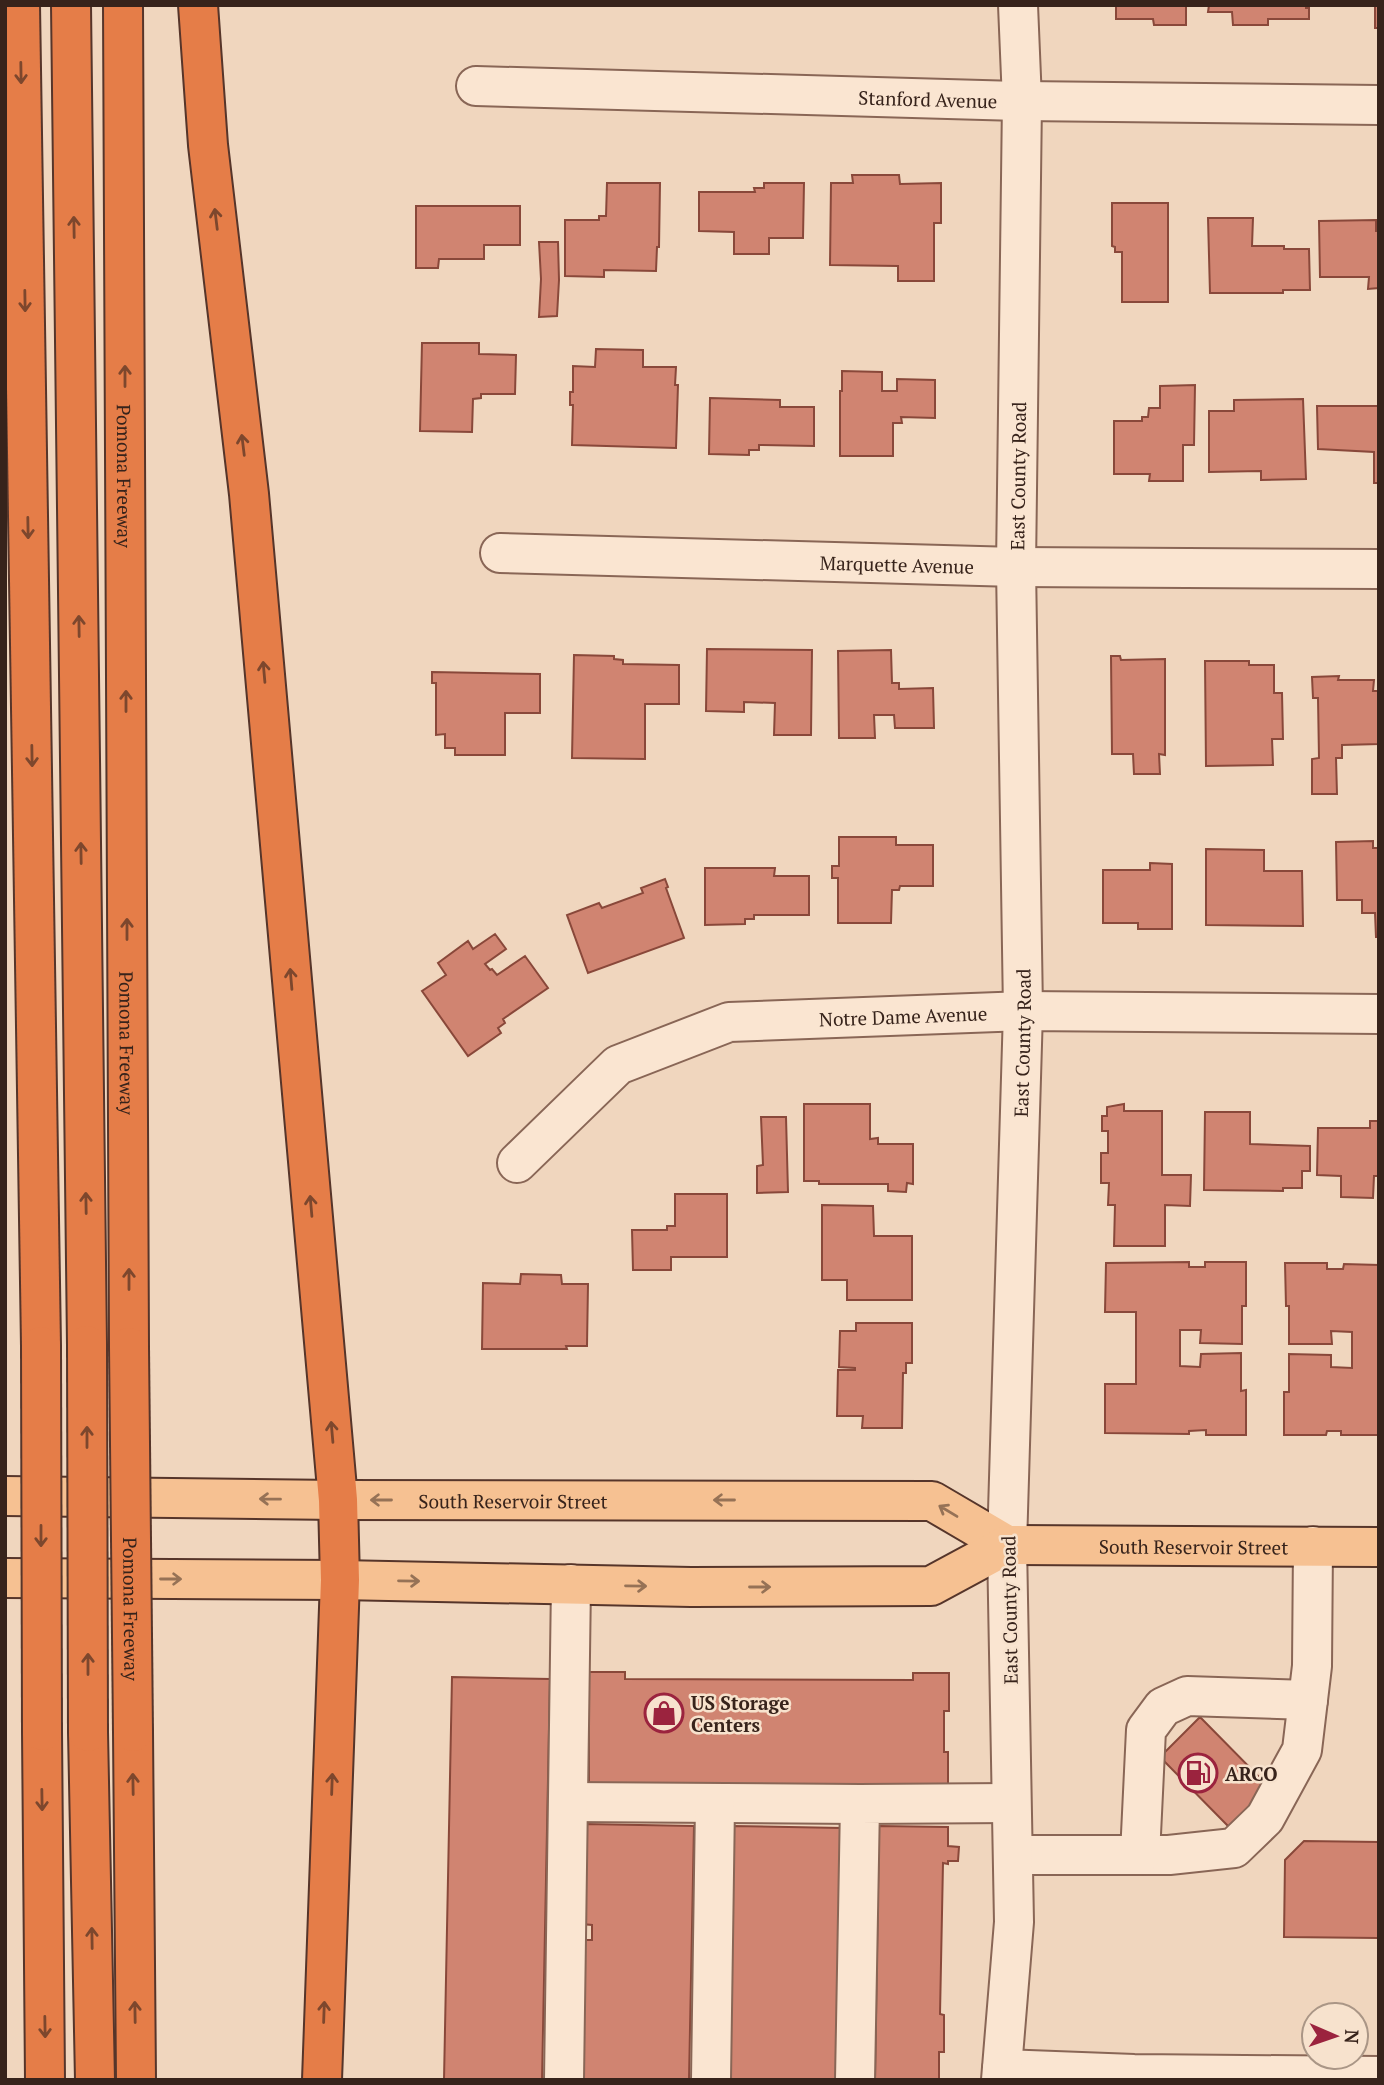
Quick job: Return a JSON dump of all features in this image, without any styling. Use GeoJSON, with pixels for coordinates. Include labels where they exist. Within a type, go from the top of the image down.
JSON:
{"type":"FeatureCollection","features":[{"type":"Feature","properties":{"kind":"highway"},"geometry":{"type":"LineString","coordinates":[[20,5],[41,1346],[46,2080]]}},
{"type":"Feature","properties":{"kind":"highway"},"geometry":{"type":"LineString","coordinates":[[71,5],[87,1345],[88,1732],[95,2080]]}},
{"type":"Feature","properties":{"kind":"highway","name":"Pomona Freeway"},"geometry":{"type":"LineString","coordinates":[[123,5],[129,1347],[136,2080]]}},
{"type":"Feature","properties":{"kind":"highway"},"geometry":{"type":"LineString","coordinates":[[198,5],[208,145],[249,494],[338,1500],[340,1580],[322,2080]]}},
{"type":"Feature","properties":{"kind":"main road","name":"South Reservoir Street"},"geometry":{"type":"LineString","coordinates":[[5,1496],[338,1500],[932,1501],[1007,1545]]}},
{"type":"Feature","properties":{"kind":"main road","name":"South Reservoir Street"},"geometry":{"type":"LineString","coordinates":[[5,1578],[340,1580],[691,1587],[931,1586],[1007,1545],[1379,1547]]}},
{"type":"Feature","properties":{"kind":"street","name":"East County Road"},"geometry":{"type":"LineString","coordinates":[[1002,2075],[1014,1922],[1007,1545],[1023,1011],[1016,567],[1022,101],[1018,5]]}},
{"type":"Feature","properties":{"kind":"street","name":"Stanford Avenue"},"geometry":{"type":"LineString","coordinates":[[476,86],[1022,101],[1379,105]]}},
{"type":"Feature","properties":{"kind":"street","name":"Marquette Avenue"},"geometry":{"type":"LineString","coordinates":[[500,553],[1016,567],[1379,569]]}},
{"type":"Feature","properties":{"kind":"street","name":"Notre Dame Avenue"},"geometry":{"type":"LineString","coordinates":[[517,1163],[618,1065],[729,1022],[1023,1011],[1379,1014]]}},
{"type":"Feature","properties":{"kind":"street"},"geometry":{"type":"LineString","coordinates":[[1013,1856],[1169,1855],[1234,1848],[1265,1818],[1302,1750],[1312,1666],[1313,1546]]}},
{"type":"Feature","properties":{"kind":"street"},"geometry":{"type":"LineString","coordinates":[[564,2080],[571,1584]]}},
{"type":"Feature","properties":{"kind":"street"},"geometry":{"type":"LineString","coordinates":[[1140,1855],[1146,1730],[1163,1707],[1187,1696],[1308,1700]]}},
{"type":"Feature","properties":{"kind":"street"},"geometry":{"type":"LineString","coordinates":[[568,1802],[1011,1803]]}},
{"type":"Feature","properties":{"kind":"street"},"geometry":{"type":"LineString","coordinates":[[710,2080],[715,1804]]}},
{"type":"Feature","properties":{"kind":"street"},"geometry":{"type":"LineString","coordinates":[[855,2080],[860,1804]]}},
{"type":"Feature","properties":{"kind":"street"},"geometry":{"type":"LineString","coordinates":[[1002,2075],[1379,2076]]}},
{"type":"Feature","properties":{"kind":"building"},"geometry":{"type":"Polygon","coordinates":[[[1116,5],[1186,5],[1186,25],[1154,25],[1153,19],[1116,19],[1116,5]]]}},
{"type":"Feature","properties":{"kind":"building"},"geometry":{"type":"Polygon","coordinates":[[[1209,5],[1306,5],[1306,8],[1309,8],[1309,19],[1268,19],[1268,25],[1233,25],[1232,12],[1208,12],[1209,5]]]}},
{"type":"Feature","properties":{"kind":"building"},"geometry":{"type":"Polygon","coordinates":[[[1375,5],[1379,5],[1379,28],[1375,28],[1375,5]]]}},
{"type":"Feature","properties":{"kind":"building"},"geometry":{"type":"Polygon","coordinates":[[[852,175],[899,175],[900,184],[941,183],[941,223],[934,223],[934,281],[898,281],[898,266],[830,265],[831,183],[853,183],[852,175]]]}},
{"type":"Feature","properties":{"kind":"building"},"geometry":{"type":"Polygon","coordinates":[[[607,183],[660,183],[656,271],[604,270],[604,277],[565,276],[565,220],[599,220],[599,216],[606,216],[607,183]]]}},
{"type":"Feature","properties":{"kind":"building"},"geometry":{"type":"Polygon","coordinates":[[[764,183],[804,183],[803,238],[769,238],[769,254],[734,254],[734,232],[699,231],[699,192],[755,192],[754,188],[764,188],[764,183]]]}},
{"type":"Feature","properties":{"kind":"building"},"geometry":{"type":"Polygon","coordinates":[[[1112,203],[1168,203],[1168,302],[1122,302],[1122,252],[1115,252],[1115,247],[1112,246],[1112,203]]]}},
{"type":"Feature","properties":{"kind":"building"},"geometry":{"type":"Polygon","coordinates":[[[416,206],[520,206],[520,245],[484,245],[484,259],[439,259],[438,268],[416,268],[416,206]]]}},
{"type":"Feature","properties":{"kind":"building"},"geometry":{"type":"Polygon","coordinates":[[[1208,218],[1253,218],[1252,246],[1309,249],[1310,290],[1283,290],[1283,293],[1210,293],[1208,218]]]}},
{"type":"Feature","properties":{"kind":"building"},"geometry":{"type":"Polygon","coordinates":[[[1376,220],[1376,231],[1379,231],[1379,288],[1368,289],[1369,277],[1320,277],[1319,221],[1376,220]]]}},
{"type":"Feature","properties":{"kind":"building"},"geometry":{"type":"Polygon","coordinates":[[[539,242],[558,242],[557,316],[539,317],[539,242]]]}},
{"type":"Feature","properties":{"kind":"building"},"geometry":{"type":"Polygon","coordinates":[[[422,343],[479,343],[479,354],[516,355],[515,394],[481,394],[481,398],[473,399],[472,432],[420,431],[422,343]]]}},
{"type":"Feature","properties":{"kind":"building"},"geometry":{"type":"Polygon","coordinates":[[[596,349],[643,350],[643,367],[676,367],[676,448],[572,445],[573,405],[570,405],[570,392],[573,392],[573,366],[595,367],[596,349]]]}},
{"type":"Feature","properties":{"kind":"building"},"geometry":{"type":"Polygon","coordinates":[[[842,371],[882,372],[882,391],[897,391],[897,379],[935,380],[935,418],[901,417],[902,423],[893,423],[893,456],[840,456],[842,371]]]}},
{"type":"Feature","properties":{"kind":"building"},"geometry":{"type":"Polygon","coordinates":[[[1195,385],[1194,445],[1183,445],[1183,481],[1149,481],[1150,474],[1114,474],[1114,421],[1142,421],[1142,417],[1148,417],[1149,408],[1160,408],[1160,386],[1195,385]]]}},
{"type":"Feature","properties":{"kind":"building"},"geometry":{"type":"Polygon","coordinates":[[[710,398],[780,400],[780,407],[814,407],[814,446],[759,445],[759,450],[749,450],[749,455],[709,454],[710,398]]]}},
{"type":"Feature","properties":{"kind":"building"},"geometry":{"type":"Polygon","coordinates":[[[1303,399],[1306,479],[1261,480],[1261,471],[1209,472],[1209,411],[1234,411],[1234,400],[1303,399]]]}},
{"type":"Feature","properties":{"kind":"building"},"geometry":{"type":"Polygon","coordinates":[[[1317,406],[1379,406],[1379,483],[1374,483],[1374,452],[1318,449],[1317,406]]]}},
{"type":"Feature","properties":{"kind":"building"},"geometry":{"type":"Polygon","coordinates":[[[707,649],[812,650],[811,735],[774,735],[775,703],[744,702],[744,712],[706,711],[707,649]]]}},
{"type":"Feature","properties":{"kind":"building"},"geometry":{"type":"Polygon","coordinates":[[[891,650],[892,683],[899,683],[899,689],[933,688],[934,728],[895,728],[894,715],[874,715],[875,738],[839,738],[838,651],[891,650]]]}},
{"type":"Feature","properties":{"kind":"building"},"geometry":{"type":"Polygon","coordinates":[[[574,655],[614,656],[614,659],[623,660],[623,664],[679,665],[679,704],[645,704],[645,759],[572,758],[574,655]]]}},
{"type":"Feature","properties":{"kind":"building"},"geometry":{"type":"Polygon","coordinates":[[[1111,656],[1120,656],[1121,660],[1165,659],[1165,755],[1159,754],[1160,774],[1134,774],[1133,754],[1112,754],[1111,656]]]}},
{"type":"Feature","properties":{"kind":"building"},"geometry":{"type":"Polygon","coordinates":[[[1205,661],[1249,661],[1249,665],[1274,665],[1274,693],[1282,693],[1283,739],[1272,739],[1273,765],[1206,766],[1205,661]]]}},
{"type":"Feature","properties":{"kind":"building"},"geometry":{"type":"Polygon","coordinates":[[[432,672],[540,674],[540,713],[505,713],[505,755],[455,755],[455,748],[445,748],[445,734],[436,735],[436,683],[432,683],[432,672]]]}},
{"type":"Feature","properties":{"kind":"building"},"geometry":{"type":"Polygon","coordinates":[[[1339,676],[1338,680],[1374,680],[1373,691],[1379,691],[1379,744],[1342,745],[1342,758],[1336,758],[1337,794],[1312,794],[1312,759],[1319,758],[1318,698],[1313,698],[1312,677],[1339,676]]]}},
{"type":"Feature","properties":{"kind":"building"},"geometry":{"type":"Polygon","coordinates":[[[839,837],[896,837],[896,845],[933,845],[933,886],[900,886],[899,890],[892,890],[891,923],[838,923],[838,878],[832,878],[832,866],[839,866],[839,837]]]}},
{"type":"Feature","properties":{"kind":"building"},"geometry":{"type":"Polygon","coordinates":[[[1373,841],[1373,848],[1379,848],[1379,937],[1376,937],[1375,913],[1362,913],[1362,900],[1337,900],[1336,842],[1373,841]]]}},
{"type":"Feature","properties":{"kind":"building"},"geometry":{"type":"Polygon","coordinates":[[[1206,849],[1264,850],[1264,871],[1302,871],[1303,926],[1206,925],[1206,849]]]}},
{"type":"Feature","properties":{"kind":"building"},"geometry":{"type":"Polygon","coordinates":[[[1150,863],[1172,864],[1172,929],[1138,929],[1138,923],[1103,923],[1103,870],[1150,870],[1150,863]]]}},
{"type":"Feature","properties":{"kind":"building"},"geometry":{"type":"Polygon","coordinates":[[[705,868],[775,868],[774,876],[809,876],[809,915],[754,915],[754,919],[745,919],[745,924],[705,925],[705,868]]]}},
{"type":"Feature","properties":{"kind":"building"},"geometry":{"type":"Polygon","coordinates":[[[665,879],[684,938],[588,973],[567,915],[599,903],[602,908],[643,893],[641,888],[665,879]]]}},
{"type":"Feature","properties":{"kind":"building"},"geometry":{"type":"Polygon","coordinates":[[[495,934],[506,949],[485,964],[490,970],[497,975],[525,956],[548,988],[503,1019],[505,1023],[498,1028],[501,1033],[468,1056],[422,991],[446,975],[438,963],[468,941],[473,949],[495,934]]]}},
{"type":"Feature","properties":{"kind":"building"},"geometry":{"type":"Polygon","coordinates":[[[804,1104],[870,1104],[870,1139],[878,1138],[878,1144],[913,1144],[913,1184],[907,1183],[906,1192],[888,1191],[888,1184],[819,1184],[819,1181],[804,1181],[804,1104]]]}},
{"type":"Feature","properties":{"kind":"building"},"geometry":{"type":"Polygon","coordinates":[[[1124,1104],[1124,1111],[1162,1111],[1162,1175],[1191,1175],[1190,1206],[1165,1205],[1165,1246],[1114,1246],[1115,1205],[1108,1205],[1109,1183],[1101,1183],[1101,1153],[1108,1153],[1108,1131],[1102,1131],[1102,1116],[1107,1116],[1107,1107],[1124,1104]]]}},
{"type":"Feature","properties":{"kind":"building"},"geometry":{"type":"Polygon","coordinates":[[[1205,1112],[1250,1112],[1250,1144],[1310,1146],[1310,1171],[1302,1171],[1302,1188],[1283,1188],[1283,1191],[1204,1190],[1205,1112]]]}},
{"type":"Feature","properties":{"kind":"building"},"geometry":{"type":"Polygon","coordinates":[[[761,1117],[786,1117],[788,1192],[757,1193],[757,1166],[763,1165],[761,1117]]]}},
{"type":"Feature","properties":{"kind":"building"},"geometry":{"type":"Polygon","coordinates":[[[1370,1121],[1379,1121],[1379,1176],[1374,1176],[1373,1198],[1341,1197],[1341,1176],[1317,1175],[1318,1128],[1370,1128],[1370,1121]]]}},
{"type":"Feature","properties":{"kind":"building"},"geometry":{"type":"Polygon","coordinates":[[[675,1194],[727,1194],[727,1257],[671,1257],[671,1270],[633,1270],[632,1230],[667,1230],[667,1226],[675,1226],[675,1194]]]}},
{"type":"Feature","properties":{"kind":"building"},"geometry":{"type":"Polygon","coordinates":[[[822,1205],[873,1206],[874,1236],[912,1236],[912,1300],[847,1300],[847,1280],[822,1280],[822,1205]]]}},
{"type":"Feature","properties":{"kind":"building"},"geometry":{"type":"Polygon","coordinates":[[[1189,1262],[1189,1267],[1205,1267],[1205,1262],[1246,1262],[1246,1306],[1242,1306],[1242,1344],[1200,1343],[1201,1330],[1180,1330],[1180,1366],[1200,1367],[1201,1354],[1241,1353],[1241,1391],[1246,1390],[1246,1435],[1206,1435],[1206,1430],[1189,1431],[1189,1434],[1105,1433],[1105,1384],[1136,1384],[1136,1312],[1105,1312],[1106,1263],[1189,1262]]]}},
{"type":"Feature","properties":{"kind":"building"},"geometry":{"type":"Polygon","coordinates":[[[1285,1263],[1327,1263],[1327,1269],[1343,1269],[1344,1264],[1379,1265],[1379,1435],[1341,1435],[1341,1431],[1327,1431],[1326,1435],[1284,1435],[1284,1392],[1289,1392],[1289,1354],[1331,1355],[1331,1367],[1352,1368],[1352,1332],[1331,1331],[1332,1344],[1289,1344],[1285,1263]]]}},
{"type":"Feature","properties":{"kind":"building"},"geometry":{"type":"Polygon","coordinates":[[[521,1274],[561,1275],[562,1284],[588,1284],[587,1346],[566,1346],[567,1349],[482,1349],[483,1283],[520,1284],[521,1274]]]}},
{"type":"Feature","properties":{"kind":"building"},"geometry":{"type":"Polygon","coordinates":[[[856,1323],[912,1323],[912,1363],[906,1363],[906,1373],[903,1373],[902,1428],[862,1428],[863,1416],[837,1416],[838,1370],[855,1370],[839,1367],[840,1331],[856,1331],[856,1323]]]}},
{"type":"Feature","properties":{"kind":"building"},"geometry":{"type":"Polygon","coordinates":[[[589,1672],[625,1672],[625,1679],[913,1680],[913,1673],[949,1673],[949,1711],[944,1711],[944,1752],[948,1752],[948,1786],[589,1786],[589,1672]]]}},
{"type":"Feature","properties":{"kind":"building"},"geometry":{"type":"Polygon","coordinates":[[[452,1677],[550,1679],[542,2080],[444,2080],[452,1677]]]}},
{"type":"Feature","properties":{"kind":"building"},"geometry":{"type":"Polygon","coordinates":[[[1200,1717],[1269,1787],[1229,1827],[1160,1757],[1200,1717]]]}},
{"type":"Feature","properties":{"kind":"building"},"geometry":{"type":"Polygon","coordinates":[[[585,1824],[694,1826],[689,2080],[579,2080],[582,1940],[592,1940],[592,1925],[582,1924],[585,1824]]]}},
{"type":"Feature","properties":{"kind":"building"},"geometry":{"type":"Polygon","coordinates":[[[732,1826],[842,1828],[837,2080],[727,2080],[732,1826]]]}},
{"type":"Feature","properties":{"kind":"building"},"geometry":{"type":"Polygon","coordinates":[[[879,1826],[948,1827],[948,1846],[959,1847],[958,1861],[943,1863],[940,2014],[944,2015],[944,2052],[939,2052],[939,2080],[875,2080],[879,1826]]]}},
{"type":"Feature","properties":{"kind":"building"},"geometry":{"type":"Polygon","coordinates":[[[1304,1841],[1379,1842],[1378,1938],[1284,1937],[1285,1860],[1304,1841]]]}},
{"type":"Feature","properties":{"kind":"place","name":"US Storage Centers"},"geometry":{"type":"Point","coordinates":[664,1713]}},
{"type":"Feature","properties":{"kind":"place","name":"ARCO"},"geometry":{"type":"Point","coordinates":[1198,1773]}}]}
